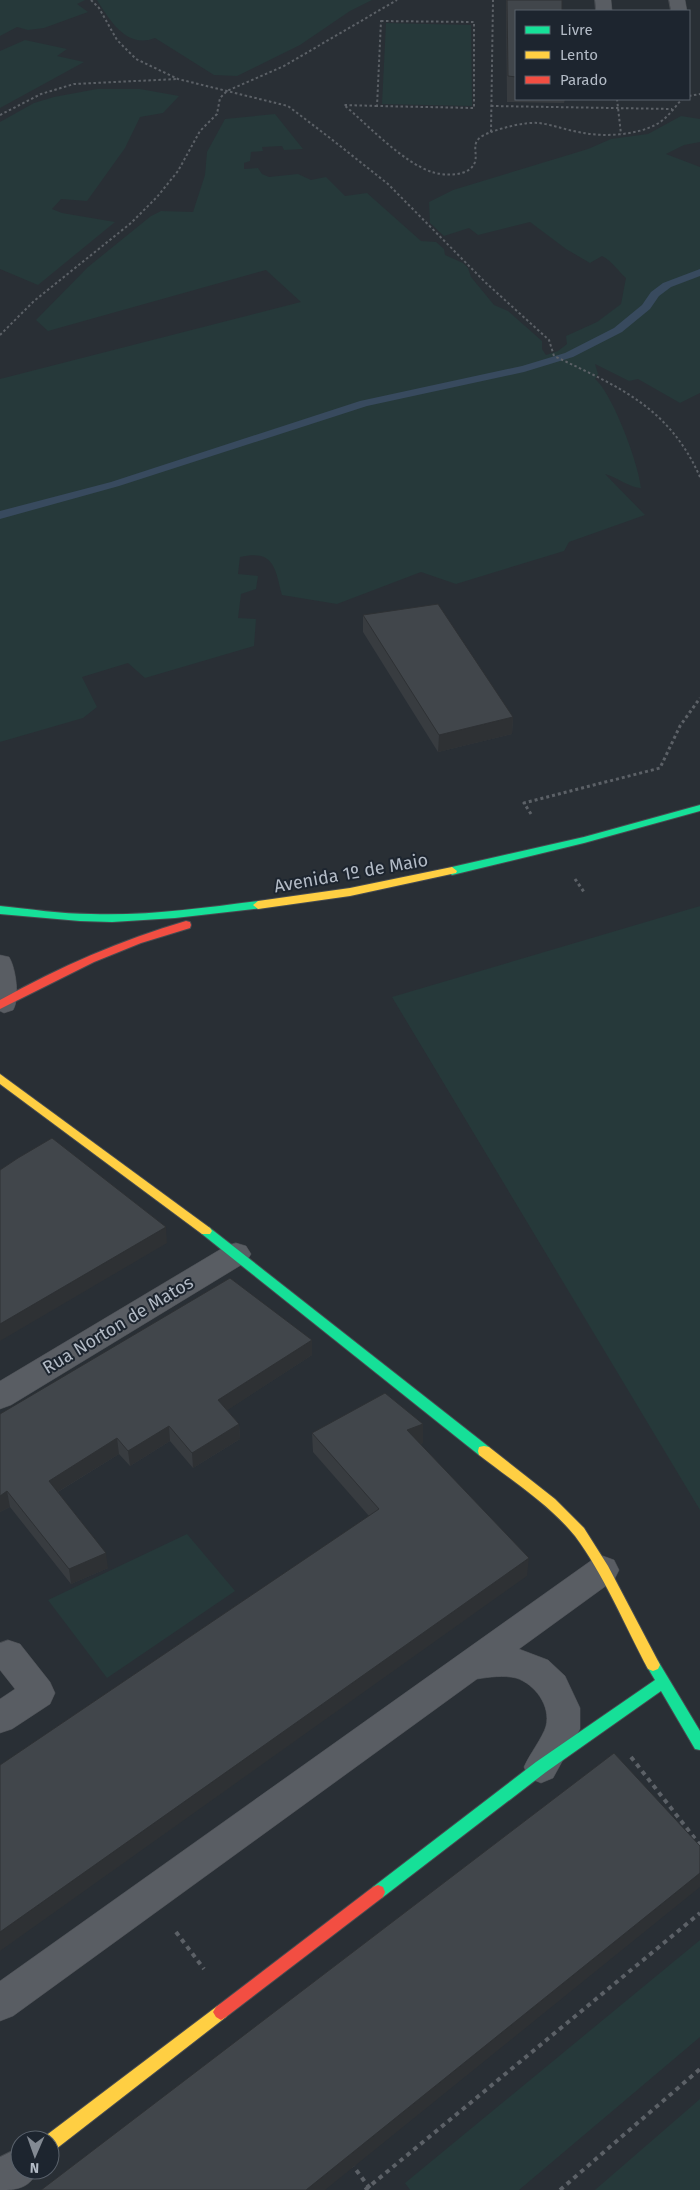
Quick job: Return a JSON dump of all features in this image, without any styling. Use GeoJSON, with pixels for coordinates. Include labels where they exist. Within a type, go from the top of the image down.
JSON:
{"type":"FeatureCollection","features":[{"type":"Feature","properties":{"kind":"street","name":"Avenida 1º de Maio"},"geometry":{"type":"LineString","coordinates":[[0,910],[91,918],[175,914],[266,905],[358,892],[466,870],[700,808]]}},
{"type":"Feature","properties":{"kind":"street"},"geometry":{"type":"LineString","coordinates":[[0,964],[2,1004],[44,978],[148,936],[266,905]]}},
{"type":"Feature","properties":{"kind":"street"},"geometry":{"type":"LineString","coordinates":[[0,1078],[236,1254],[550,1503],[579,1532],[603,1570],[662,1683],[700,1744]]}},
{"type":"Feature","properties":{"kind":"street","name":"Rua Norton de Matos"},"geometry":{"type":"LineString","coordinates":[[0,1396],[236,1254]]}},
{"type":"Feature","properties":{"kind":"street"},"geometry":{"type":"LineString","coordinates":[[0,2003],[465,1667],[603,1570]]}},
{"type":"Feature","properties":{"kind":"street"},"geometry":{"type":"LineString","coordinates":[[0,1718],[38,1693],[8,1655]]}},
{"type":"Feature","properties":{"kind":"street"},"geometry":{"type":"LineString","coordinates":[[465,1667],[494,1660],[515,1663],[536,1671],[553,1687],[563,1708],[562,1729],[541,1767]]}},
{"type":"Feature","properties":{"kind":"street"},"geometry":{"type":"LineString","coordinates":[[60,2135],[541,1767],[662,1683]]}},
{"type":"Feature","properties":{"kind":"path"},"geometry":{"type":"LineString","coordinates":[[91,0],[99,8],[117,40],[136,59],[178,79],[288,106],[330,138],[388,184],[485,282],[549,340],[554,356],[616,386],[651,409],[682,444],[691,457],[700,477]]}},
{"type":"Feature","properties":{"kind":"path"},"geometry":{"type":"LineString","coordinates":[[0,335],[74,267],[131,223],[157,197],[178,171],[200,131],[217,114],[220,98],[227,91],[284,66],[397,0]]}},
{"type":"Feature","properties":{"kind":"path"},"geometry":{"type":"LineString","coordinates":[[491,132],[493,0]]}},
{"type":"Feature","properties":{"kind":"path"},"geometry":{"type":"LineString","coordinates":[[377,106],[381,21],[474,22],[474,108],[377,106],[344,105],[395,149],[432,172],[454,174],[466,172],[473,167],[476,159],[476,142],[480,137],[491,132],[524,124],[539,123],[586,134],[620,134],[654,126],[664,119],[681,100]]}},
{"type":"Feature","properties":{"kind":"path"},"geometry":{"type":"LineString","coordinates":[[0,115],[51,90],[84,82],[153,82],[178,79]]}},
{"type":"Feature","properties":{"kind":"path"},"geometry":{"type":"LineString","coordinates":[[616,100],[620,134]]}},
{"type":"Feature","properties":{"kind":"path"},"geometry":{"type":"LineString","coordinates":[[491,106],[672,109]]}},
{"type":"Feature","properties":{"kind":"path"},"geometry":{"type":"LineString","coordinates":[[660,768],[680,726],[700,698]]}},
{"type":"Feature","properties":{"kind":"path"},"geometry":{"type":"LineString","coordinates":[[149,1896],[230,2004]]}},
{"type":"Feature","properties":{"kind":"path"},"geometry":{"type":"LineString","coordinates":[[345,2155],[368,2189],[700,1913]]}},
{"type":"Feature","properties":{"kind":"path"},"geometry":{"type":"LineString","coordinates":[[560,2190],[700,2069]]}},
{"type":"Feature","properties":{"kind":"shaded area"},"geometry":{"type":"Polygon","coordinates":[[[0,0],[85,0],[77,4],[88,12],[44,28],[28,30],[17,27],[0,36],[0,0]]]}},
{"type":"Feature","properties":{"kind":"shaded area"},"geometry":{"type":"Polygon","coordinates":[[[97,0],[372,0],[350,11],[300,45],[237,76],[214,75],[155,38],[136,40],[128,36],[120,31],[97,0]]]}},
{"type":"Feature","properties":{"kind":"shaded area"},"geometry":{"type":"Polygon","coordinates":[[[386,23],[471,25],[472,106],[382,104],[386,23]]]}},
{"type":"Feature","properties":{"kind":"shaded area"},"geometry":{"type":"Polygon","coordinates":[[[25,40],[67,49],[57,56],[84,62],[0,108],[0,51],[25,40]]]}},
{"type":"Feature","properties":{"kind":"shaded area"},"geometry":{"type":"Polygon","coordinates":[[[97,89],[140,89],[179,96],[163,113],[140,117],[125,148],[87,201],[61,199],[52,209],[62,213],[115,222],[38,285],[0,269],[0,122],[34,103],[54,97],[97,89]]]}},
{"type":"Feature","properties":{"kind":"shaded area"},"geometry":{"type":"Polygon","coordinates":[[[275,114],[303,149],[284,150],[282,146],[262,147],[263,151],[251,152],[250,161],[244,163],[244,169],[258,168],[262,174],[269,177],[298,174],[311,180],[326,177],[345,196],[367,193],[421,241],[436,242],[444,249],[445,255],[463,263],[468,268],[471,277],[494,305],[508,311],[542,341],[542,349],[546,355],[558,351],[567,344],[566,336],[597,322],[621,304],[626,278],[606,258],[602,256],[590,263],[566,249],[530,222],[478,235],[469,228],[444,236],[430,223],[429,202],[453,190],[588,149],[611,139],[648,134],[681,116],[700,119],[700,142],[684,145],[666,154],[700,167],[700,393],[680,403],[638,379],[629,381],[595,364],[598,374],[595,379],[610,399],[617,414],[636,463],[641,488],[605,474],[645,515],[569,542],[564,551],[456,584],[421,572],[337,604],[282,595],[272,563],[260,556],[240,557],[238,574],[258,576],[256,589],[241,594],[238,618],[256,619],[254,646],[145,678],[128,663],[82,677],[97,707],[83,718],[0,742],[0,379],[301,302],[266,270],[48,331],[36,320],[88,267],[151,216],[161,211],[193,212],[205,175],[207,152],[225,119],[275,114]]]}},
{"type":"Feature","properties":{"kind":"shaded area"},"geometry":{"type":"Polygon","coordinates":[[[700,906],[700,1510],[392,997],[700,906]]]}},
{"type":"Feature","properties":{"kind":"shaded area"},"geometry":{"type":"Polygon","coordinates":[[[187,1534],[235,1591],[107,1678],[48,1600],[187,1534]]]}},
{"type":"Feature","properties":{"kind":"shaded area"},"geometry":{"type":"Polygon","coordinates":[[[700,1940],[700,2037],[519,2190],[410,2190],[405,2183],[700,1940]]]}},
{"type":"Feature","properties":{"kind":"shaded area"},"geometry":{"type":"Polygon","coordinates":[[[700,2099],[700,2190],[595,2190],[700,2099]]]}},
{"type":"Feature","properties":{"kind":"building"},"geometry":{"type":"Polygon","coordinates":[[[507,0],[562,0],[562,10],[515,10],[515,77],[508,76],[507,0]]]}},
{"type":"Feature","properties":{"kind":"building"},"geometry":{"type":"Polygon","coordinates":[[[438,604],[513,717],[439,735],[363,615],[438,604]]]}},
{"type":"Feature","properties":{"kind":"building"},"geometry":{"type":"Polygon","coordinates":[[[52,1138],[166,1227],[0,1324],[0,1170],[52,1138]]]}},
{"type":"Feature","properties":{"kind":"building"},"geometry":{"type":"Polygon","coordinates":[[[230,1278],[312,1340],[218,1400],[239,1424],[192,1453],[169,1426],[128,1451],[117,1438],[49,1481],[106,1553],[69,1569],[7,1491],[0,1496],[0,1414],[230,1278]]]}},
{"type":"Feature","properties":{"kind":"building"},"geometry":{"type":"Polygon","coordinates":[[[385,1393],[423,1424],[407,1430],[529,1558],[0,1932],[0,1765],[379,1509],[312,1433],[385,1393]]]}},
{"type":"Feature","properties":{"kind":"building"},"geometry":{"type":"Polygon","coordinates":[[[614,1753],[700,1846],[700,1873],[306,2190],[41,2190],[54,2180],[60,2180],[60,2176],[614,1753]]]}},
{"type":"Feature","properties":{"kind":"waterway"},"geometry":{"type":"LineString","coordinates":[[0,515],[115,484],[364,403],[524,369],[569,355],[618,330],[646,307],[655,294],[667,285],[700,272]]}},
{"type":"Feature","properties":{"kind":"traffic: fast"},"geometry":{"type":"LineString","coordinates":[[452,871],[584,840],[700,808]]}},
{"type":"Feature","properties":{"kind":"traffic: fast"},"geometry":{"type":"LineString","coordinates":[[0,910],[112,918],[175,914],[258,905]]}},
{"type":"Feature","properties":{"kind":"traffic: fast"},"geometry":{"type":"LineString","coordinates":[[206,1231],[484,1451]]}},
{"type":"Feature","properties":{"kind":"traffic: fast"},"geometry":{"type":"LineString","coordinates":[[653,1665],[700,1744]]}},
{"type":"Feature","properties":{"kind":"traffic: fast"},"geometry":{"type":"LineString","coordinates":[[378,1892],[541,1767],[662,1683]]}},
{"type":"Feature","properties":{"kind":"traffic: slow"},"geometry":{"type":"LineString","coordinates":[[258,905],[350,892],[452,871]]}},
{"type":"Feature","properties":{"kind":"traffic: slow"},"geometry":{"type":"LineString","coordinates":[[0,1078],[206,1231]]}},
{"type":"Feature","properties":{"kind":"traffic: slow"},"geometry":{"type":"LineString","coordinates":[[484,1451],[550,1503],[579,1532],[603,1570],[653,1665]]}},
{"type":"Feature","properties":{"kind":"traffic: slow"},"geometry":{"type":"LineString","coordinates":[[60,2135],[221,2012]]}},
{"type":"Feature","properties":{"kind":"traffic: jam"},"geometry":{"type":"LineString","coordinates":[[0,1005],[67,969],[90,959],[137,940],[186,925]]}},
{"type":"Feature","properties":{"kind":"traffic: jam"},"geometry":{"type":"LineString","coordinates":[[221,2012],[378,1892]]}}]}
